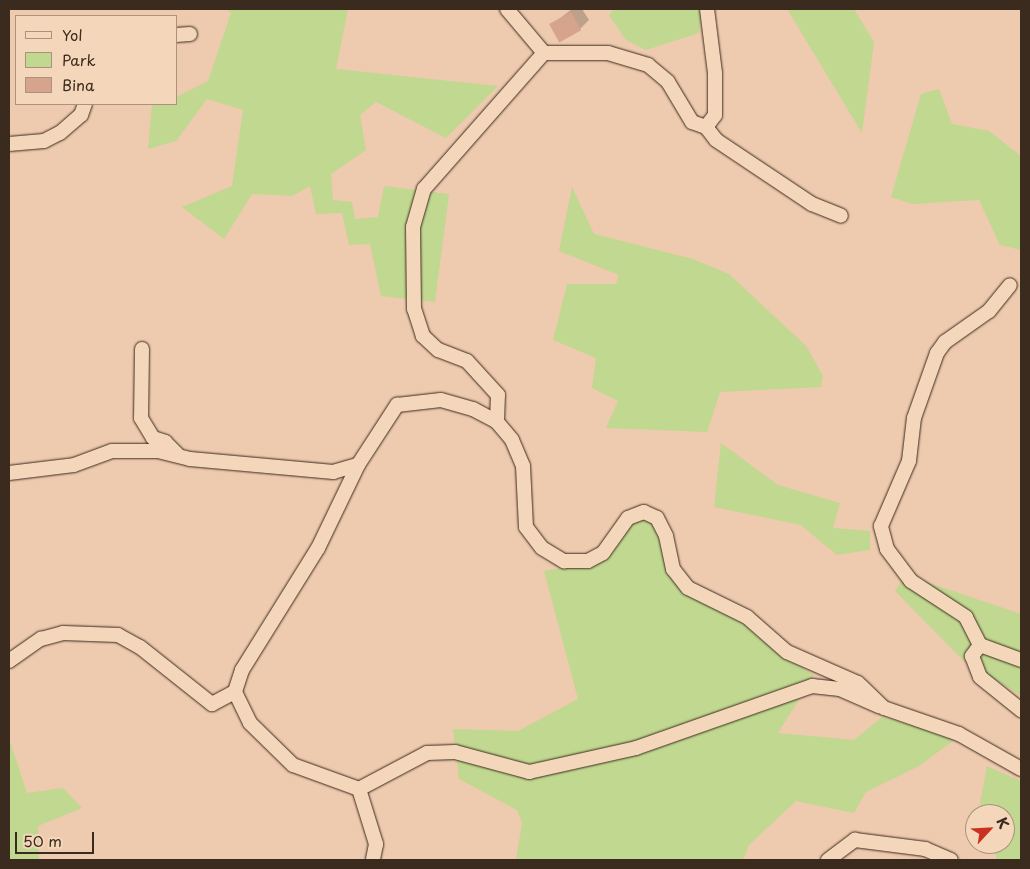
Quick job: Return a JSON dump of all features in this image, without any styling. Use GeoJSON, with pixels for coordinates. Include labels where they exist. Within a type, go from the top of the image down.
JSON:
{"type":"FeatureCollection","features":[{"type":"Feature","properties":{"kind":"street"},"geometry":{"type":"LineString","coordinates":[[508,9],[544,53]]}},
{"type":"Feature","properties":{"kind":"street"},"geometry":{"type":"LineString","coordinates":[[706,127],[715,115],[715,81],[707,9]]}},
{"type":"Feature","properties":{"kind":"street"},"geometry":{"type":"LineString","coordinates":[[497,422],[498,395],[467,361],[438,350],[423,336],[414,310],[413,227],[424,189],[544,53],[608,53],[648,65],[668,82],[692,122],[706,127],[716,140],[812,204],[841,216]]}},
{"type":"Feature","properties":{"kind":"street"},"geometry":{"type":"LineString","coordinates":[[9,144],[44,141],[60,133],[81,115],[85,105]]}},
{"type":"Feature","properties":{"kind":"street"},"geometry":{"type":"LineString","coordinates":[[1010,285],[989,311],[937,353],[914,418],[909,461],[882,526],[887,549],[911,581],[966,617],[980,645],[1021,660]]}},
{"type":"Feature","properties":{"kind":"street"},"geometry":{"type":"LineString","coordinates":[[142,349],[142,418],[153,438],[165,442],[178,456]]}},
{"type":"Feature","properties":{"kind":"street"},"geometry":{"type":"LineString","coordinates":[[9,661],[41,639],[63,633],[118,635],[140,647],[212,704],[234,692],[242,670],[318,548],[358,465],[397,405],[441,400],[497,422],[512,440],[523,466],[526,527],[542,548],[564,561],[588,561],[603,553],[628,518],[644,512],[657,518],[666,536],[673,569],[688,588],[747,617],[787,652],[858,683],[884,708]]}},
{"type":"Feature","properties":{"kind":"street"},"geometry":{"type":"LineString","coordinates":[[9,473],[74,465],[112,450],[333,472],[358,465]]}},
{"type":"Feature","properties":{"kind":"street"},"geometry":{"type":"LineString","coordinates":[[980,645],[972,656],[980,677],[1021,710]]}},
{"type":"Feature","properties":{"kind":"street"},"geometry":{"type":"LineString","coordinates":[[234,692],[250,723],[293,765],[359,789],[427,752],[455,752],[530,772],[636,748],[812,686],[840,689],[884,708],[959,734],[1021,770]]}},
{"type":"Feature","properties":{"kind":"street"},"geometry":{"type":"LineString","coordinates":[[359,789],[376,844],[372,860]]}},
{"type":"Feature","properties":{"kind":"street"},"geometry":{"type":"LineString","coordinates":[[828,860],[855,840],[924,849],[951,860]]}},
{"type":"Feature","properties":{"kind":"green space"},"geometry":{"type":"Polygon","coordinates":[[[226,9],[348,9],[336,69],[498,86],[446,138],[376,102],[360,115],[366,150],[331,174],[333,200],[352,202],[355,219],[378,217],[384,186],[449,194],[435,302],[381,296],[370,244],[349,245],[342,213],[316,214],[310,186],[292,196],[252,194],[224,239],[182,207],[232,186],[243,110],[207,99],[176,141],[148,149],[152,105],[178,105],[178,96],[208,81],[231,13],[226,9]]]}},
{"type":"Feature","properties":{"kind":"green space"},"geometry":{"type":"Polygon","coordinates":[[[614,9],[702,9],[699,33],[646,50],[626,40],[609,15],[614,9]]]}},
{"type":"Feature","properties":{"kind":"green space"},"geometry":{"type":"Polygon","coordinates":[[[787,9],[854,9],[874,42],[862,133],[787,9]]]}},
{"type":"Feature","properties":{"kind":"green space"},"geometry":{"type":"Polygon","coordinates":[[[939,89],[952,124],[989,131],[1021,156],[1021,250],[1000,245],[979,200],[912,204],[891,197],[921,94],[939,89]]]}},
{"type":"Feature","properties":{"kind":"green space"},"geometry":{"type":"Polygon","coordinates":[[[572,187],[594,234],[693,259],[729,274],[806,346],[823,376],[821,387],[720,392],[707,432],[606,428],[618,401],[592,388],[596,358],[553,340],[567,284],[616,284],[619,275],[559,251],[572,187]]]}},
{"type":"Feature","properties":{"kind":"green space"},"geometry":{"type":"Polygon","coordinates":[[[721,443],[778,485],[840,503],[833,528],[870,531],[870,550],[837,555],[801,525],[714,507],[721,443]]]}},
{"type":"Feature","properties":{"kind":"green space"},"geometry":{"type":"Polygon","coordinates":[[[646,518],[659,532],[675,582],[742,619],[774,651],[814,675],[778,733],[854,740],[882,717],[957,738],[919,766],[866,792],[854,813],[796,801],[749,845],[743,860],[516,860],[522,823],[517,810],[459,779],[453,729],[518,731],[578,699],[544,571],[600,561],[631,523],[646,518]]]}},
{"type":"Feature","properties":{"kind":"green space"},"geometry":{"type":"Polygon","coordinates":[[[917,579],[1021,614],[1021,696],[961,658],[895,591],[901,582],[917,579]]]}},
{"type":"Feature","properties":{"kind":"green space"},"geometry":{"type":"Polygon","coordinates":[[[9,738],[27,793],[63,788],[82,808],[38,826],[39,860],[9,860],[9,738]]]}},
{"type":"Feature","properties":{"kind":"green space"},"geometry":{"type":"Polygon","coordinates":[[[987,766],[1021,781],[1021,860],[997,860],[995,854],[1015,854],[1015,804],[980,803],[987,766]]]}},
{"type":"Feature","properties":{"kind":"building"},"geometry":{"type":"Polygon","coordinates":[[[571,12],[581,30],[559,42],[549,24],[571,12]]]}}]}
